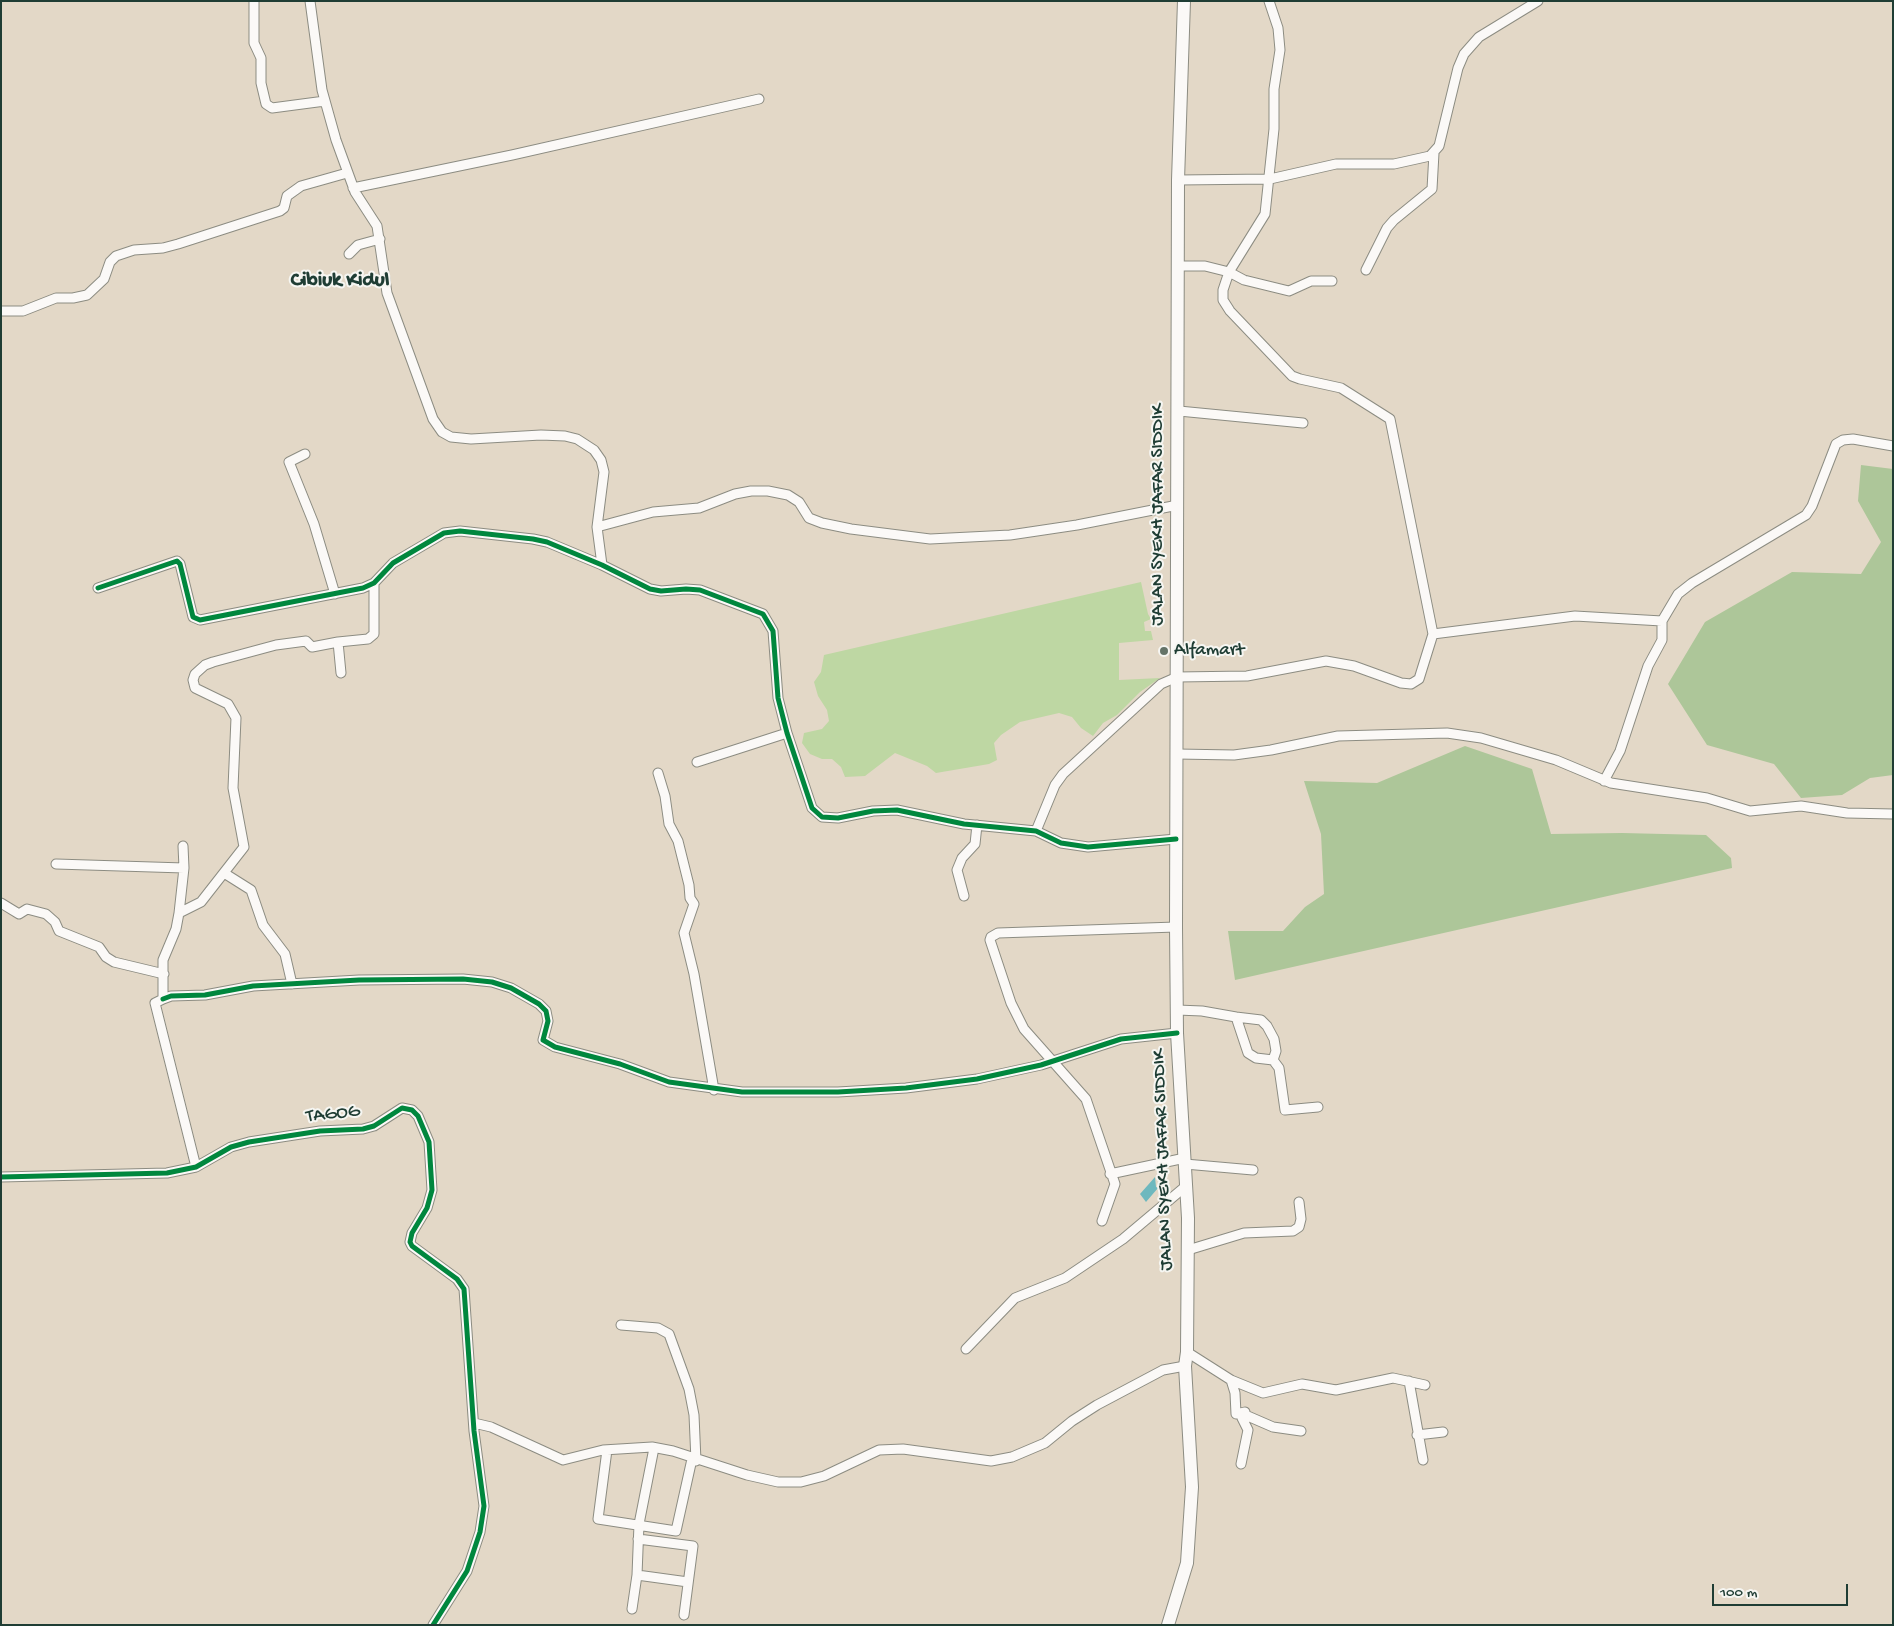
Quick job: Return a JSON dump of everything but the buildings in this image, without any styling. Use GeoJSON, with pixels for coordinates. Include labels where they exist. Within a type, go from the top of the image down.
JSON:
{"type":"FeatureCollection","features":[{"type":"Feature","properties":{"kind":"main road","name":"JALAN SYEKH JAFAR SIDDIK"},"geometry":{"type":"LineString","coordinates":[[1168,1625],[1189,1548],[1192,1478],[1185,1366],[1187,1352],[1188,1250],[1185,1161],[1177,1033],[1176,927],[1179,411],[1178,180],[1184,1]]}},
{"type":"Feature","properties":{"kind":"street"},"geometry":{"type":"LineString","coordinates":[[254,1],[254,43],[261,58],[262,83],[266,104],[272,108],[325,101]]}},
{"type":"Feature","properties":{"kind":"street"},"geometry":{"type":"LineString","coordinates":[[310,1],[325,101],[353,188],[375,221],[380,239],[383,272],[391,306],[433,419],[442,432],[460,439],[542,435],[565,436],[586,444],[598,454],[604,472],[597,527],[602,565]]}},
{"type":"Feature","properties":{"kind":"street"},"geometry":{"type":"LineString","coordinates":[[1036,830],[1055,785],[1063,774],[1161,684],[1177,677],[1247,676],[1326,661],[1354,666],[1401,683],[1411,684],[1419,679],[1434,634],[1390,419],[1341,388],[1300,379],[1288,372],[1226,306],[1223,295],[1229,272],[1265,214],[1274,129],[1274,88],[1280,44],[1278,28],[1269,1]]}},
{"type":"Feature","properties":{"kind":"street"},"geometry":{"type":"LineString","coordinates":[[1366,270],[1390,224],[1432,188],[1434,153],[1438,146],[1458,68],[1464,54],[1479,37],[1538,1]]}},
{"type":"Feature","properties":{"kind":"street"},"geometry":{"type":"LineString","coordinates":[[353,188],[512,155],[759,99]]}},
{"type":"Feature","properties":{"kind":"street"},"geometry":{"type":"LineString","coordinates":[[1178,180],[1270,179],[1336,164],[1394,164],[1422,159],[1434,153]]}},
{"type":"Feature","properties":{"kind":"street"},"geometry":{"type":"LineString","coordinates":[[1,311],[23,311],[56,298],[83,297],[104,279],[110,262],[116,256],[134,250],[163,248],[178,244],[280,211],[284,208],[287,196],[296,189],[328,177],[347,173]]}},
{"type":"Feature","properties":{"kind":"street"},"geometry":{"type":"LineString","coordinates":[[350,254],[358,245],[380,239]]}},
{"type":"Feature","properties":{"kind":"street"},"geometry":{"type":"LineString","coordinates":[[1178,266],[1204,266],[1229,272],[1244,280],[1289,291],[1311,281],[1332,281]]}},
{"type":"Feature","properties":{"kind":"street"},"geometry":{"type":"LineString","coordinates":[[1179,411],[1303,423]]}},
{"type":"Feature","properties":{"kind":"street"},"geometry":{"type":"LineString","coordinates":[[1604,780],[1620,752],[1648,666],[1662,640],[1662,621],[1678,594],[1692,583],[1806,515],[1812,506],[1836,444],[1843,440],[1853,439],[1893,446]]}},
{"type":"Feature","properties":{"kind":"street"},"geometry":{"type":"LineString","coordinates":[[305,454],[289,462],[314,524],[335,594]]}},
{"type":"Feature","properties":{"kind":"street"},"geometry":{"type":"LineString","coordinates":[[597,527],[653,512],[699,508],[735,494],[751,491],[768,491],[788,495],[799,502],[809,518],[822,523],[851,529],[930,539],[1010,535],[1077,525],[1178,505]]}},
{"type":"Feature","properties":{"kind":"street"},"geometry":{"type":"LineString","coordinates":[[98,588],[177,561],[180,564],[192,613],[196,620],[353,591],[374,583],[393,563],[435,536],[453,531],[546,542],[602,565],[650,589],[661,591],[686,588],[700,590],[763,614],[773,631],[778,698],[786,733],[809,800],[817,814],[822,817],[838,818],[873,811],[897,810],[977,825],[1036,830],[1061,843],[1088,847],[1176,839]]}},
{"type":"Feature","properties":{"kind":"street"},"geometry":{"type":"LineString","coordinates":[[180,913],[201,902],[244,847],[234,788],[236,718],[228,704],[200,692],[192,684],[198,671],[205,665],[276,645],[306,641],[312,647],[368,639],[374,634],[374,583]]}},
{"type":"Feature","properties":{"kind":"street"},"geometry":{"type":"LineString","coordinates":[[1434,634],[1574,616],[1662,621]]}},
{"type":"Feature","properties":{"kind":"street"},"geometry":{"type":"LineString","coordinates":[[338,642],[341,673]]}},
{"type":"Feature","properties":{"kind":"street"},"geometry":{"type":"LineString","coordinates":[[697,762],[786,733]]}},
{"type":"Feature","properties":{"kind":"street"},"geometry":{"type":"LineString","coordinates":[[1177,754],[1234,755],[1271,750],[1338,736],[1447,733],[1481,738],[1556,760],[1604,780],[1707,798],[1750,811],[1801,806],[1847,813],[1893,814]]}},
{"type":"Feature","properties":{"kind":"street"},"geometry":{"type":"LineString","coordinates":[[658,772],[665,796],[669,824],[678,841],[689,885],[690,898],[694,904],[684,933],[694,974],[714,1090]]}},
{"type":"Feature","properties":{"kind":"street"},"geometry":{"type":"LineString","coordinates":[[964,896],[957,870],[962,858],[975,844],[977,825]]}},
{"type":"Feature","properties":{"kind":"street"},"geometry":{"type":"LineString","coordinates":[[162,999],[163,960],[176,929],[180,913],[184,868],[183,846]]}},
{"type":"Feature","properties":{"kind":"street"},"geometry":{"type":"LineString","coordinates":[[56,864],[184,868]]}},
{"type":"Feature","properties":{"kind":"street"},"geometry":{"type":"LineString","coordinates":[[224,873],[251,890],[263,925],[285,954],[292,984]]}},
{"type":"Feature","properties":{"kind":"street"},"geometry":{"type":"LineString","coordinates":[[1,903],[19,914],[27,909],[46,914],[55,922],[59,931],[99,947],[106,957],[114,962],[164,974]]}},
{"type":"Feature","properties":{"kind":"street"},"geometry":{"type":"LineString","coordinates":[[1102,1221],[1115,1184],[1084,1094],[1052,1062],[1024,1029],[1016,1014],[990,945],[991,937],[998,933],[1176,927]]}},
{"type":"Feature","properties":{"kind":"street"},"geometry":{"type":"LineString","coordinates":[[196,1167],[155,1003],[171,996],[204,995],[253,986],[359,980],[463,979],[492,982],[511,988],[539,1004],[546,1011],[548,1021],[542,1037],[546,1043],[584,1056],[620,1064],[669,1082],[714,1090],[801,1093],[906,1088],[977,1079],[1052,1062],[1121,1040],[1177,1033]]}},
{"type":"Feature","properties":{"kind":"street"},"geometry":{"type":"LineString","coordinates":[[1177,1010],[1202,1011],[1261,1020],[1268,1026],[1274,1039],[1276,1051],[1273,1060],[1279,1070],[1285,1110],[1318,1108]]}},
{"type":"Feature","properties":{"kind":"street"},"geometry":{"type":"LineString","coordinates":[[1236,1017],[1241,1026],[1248,1053],[1252,1057],[1273,1060]]}},
{"type":"Feature","properties":{"kind":"street","name":"TAGOG"},"geometry":{"type":"LineString","coordinates":[[1,1177],[150,1174],[196,1167],[239,1144],[320,1131],[363,1129],[374,1126],[397,1110],[412,1110],[418,1116],[427,1135],[432,1178],[430,1200],[412,1233],[410,1242],[412,1246],[457,1279],[464,1289],[474,1424]]}},
{"type":"Feature","properties":{"kind":"street"},"geometry":{"type":"LineString","coordinates":[[1110,1174],[1185,1161],[1253,1170]]}},
{"type":"Feature","properties":{"kind":"street"},"geometry":{"type":"LineString","coordinates":[[966,1349],[1015,1298],[1065,1278],[1124,1239],[1186,1186]]}},
{"type":"Feature","properties":{"kind":"street"},"geometry":{"type":"LineString","coordinates":[[1188,1250],[1252,1232],[1294,1231],[1299,1227],[1301,1219],[1299,1202]]}},
{"type":"Feature","properties":{"kind":"street"},"geometry":{"type":"LineString","coordinates":[[607,1450],[598,1519],[676,1531],[694,1460],[694,1416],[689,1389],[669,1334],[658,1328],[621,1325]]}},
{"type":"Feature","properties":{"kind":"street"},"geometry":{"type":"LineString","coordinates":[[1187,1352],[1231,1380],[1263,1393],[1302,1384],[1330,1390],[1389,1378],[1426,1385]]}},
{"type":"Feature","properties":{"kind":"street"},"geometry":{"type":"LineString","coordinates":[[433,1625],[467,1571],[484,1516],[474,1424],[491,1427],[564,1460],[607,1450],[654,1448],[673,1451],[694,1460],[747,1475],[788,1483],[824,1476],[879,1450],[903,1449],[980,1461],[1002,1460],[1034,1450],[1045,1444],[1072,1421],[1097,1405],[1163,1370],[1185,1366]]}},
{"type":"Feature","properties":{"kind":"street"},"geometry":{"type":"LineString","coordinates":[[1231,1380],[1236,1393],[1236,1414],[1245,1412],[1243,1414],[1272,1426],[1301,1431]]}},
{"type":"Feature","properties":{"kind":"street"},"geometry":{"type":"LineString","coordinates":[[1409,1382],[1423,1460]]}},
{"type":"Feature","properties":{"kind":"street"},"geometry":{"type":"LineString","coordinates":[[1241,1464],[1248,1430],[1243,1422],[1243,1414]]}},
{"type":"Feature","properties":{"kind":"street"},"geometry":{"type":"LineString","coordinates":[[1417,1435],[1443,1432]]}},
{"type":"Feature","properties":{"kind":"street"},"geometry":{"type":"LineString","coordinates":[[632,1609],[637,1575],[639,1524],[654,1448]]}},
{"type":"Feature","properties":{"kind":"street"},"geometry":{"type":"LineString","coordinates":[[638,1539],[693,1546],[684,1615]]}},
{"type":"Feature","properties":{"kind":"street"},"geometry":{"type":"LineString","coordinates":[[637,1575],[688,1582]]}},
{"type":"Feature","properties":{"kind":"green space"},"geometry":{"type":"Polygon","coordinates":[[[1861,465],[1893,469],[1893,775],[1870,778],[1842,795],[1801,798],[1774,764],[1707,745],[1668,684],[1705,622],[1792,572],[1861,574],[1881,542],[1858,501],[1861,465]]]}},
{"type":"Feature","properties":{"kind":"green space"},"geometry":{"type":"Polygon","coordinates":[[[1141,582],[1148,614],[1151,619],[1144,622],[1145,631],[1151,631],[1153,640],[1119,643],[1119,680],[1160,678],[1140,692],[1117,715],[1103,723],[1093,736],[1081,728],[1072,717],[1059,713],[1020,722],[1001,735],[994,743],[997,760],[989,764],[936,773],[927,766],[895,753],[865,776],[845,777],[841,767],[832,759],[822,759],[810,754],[802,743],[804,733],[822,729],[829,721],[827,710],[818,696],[814,682],[821,672],[824,655],[1141,582]]]}},
{"type":"Feature","properties":{"kind":"green space"},"geometry":{"type":"Polygon","coordinates":[[[1465,746],[1532,769],[1551,834],[1706,835],[1731,858],[1732,868],[1235,980],[1228,931],[1283,931],[1305,907],[1324,894],[1321,834],[1304,781],[1377,783],[1465,746]]]}},
{"type":"Feature","properties":{"kind":"water"},"geometry":{"type":"Polygon","coordinates":[[[1155,1177],[1156,1187],[1158,1188],[1146,1202],[1140,1194],[1155,1177]]]}},
{"type":"Feature","properties":{"kind":"cycle path"},"geometry":{"type":"LineString","coordinates":[[98,588],[177,561],[180,564],[193,617],[200,620],[363,588],[374,583],[393,563],[444,533],[460,531],[547,542],[602,565],[650,589],[661,591],[700,590],[763,614],[773,631],[778,698],[787,733],[812,808],[822,817],[838,818],[873,811],[897,810],[964,824],[1036,831],[1061,843],[1088,847],[1176,839]]}},
{"type":"Feature","properties":{"kind":"cycle path"},"geometry":{"type":"LineString","coordinates":[[163,999],[171,996],[205,995],[253,986],[359,980],[463,979],[492,982],[511,988],[539,1004],[546,1011],[548,1021],[543,1040],[555,1047],[620,1064],[669,1082],[742,1092],[838,1092],[906,1088],[977,1079],[1041,1065],[1121,1039],[1177,1033]]}},
{"type":"Feature","properties":{"kind":"cycle path"},"geometry":{"type":"LineString","coordinates":[[1,1177],[167,1173],[196,1167],[231,1147],[249,1142],[320,1131],[363,1129],[374,1126],[402,1108],[412,1110],[418,1116],[429,1142],[432,1190],[427,1208],[412,1233],[410,1242],[412,1246],[457,1279],[464,1289],[474,1431],[484,1506],[480,1532],[467,1571],[433,1625]]}},
{"type":"Feature","properties":{"kind":"place","name":"Alfamart"},"geometry":{"type":"Point","coordinates":[1164,651]}},
{"type":"Feature","properties":{"kind":"district","name":"Cibiuk Kidul"},"geometry":{"type":"Point","coordinates":[340,282]}}]}
